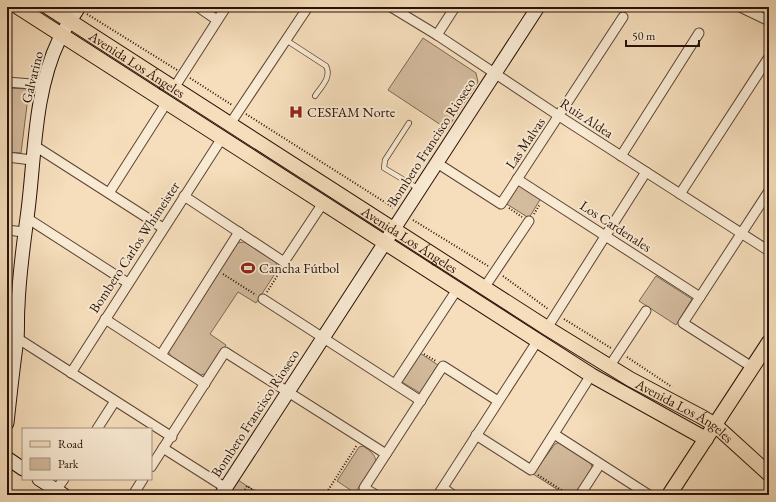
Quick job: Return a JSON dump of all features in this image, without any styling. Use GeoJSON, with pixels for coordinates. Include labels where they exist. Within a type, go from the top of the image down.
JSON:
{"type":"FeatureCollection","features":[{"type":"Feature","properties":{"kind":"main road","name":"Avenida Los Ángeles"},"geometry":{"type":"LineString","coordinates":[[18,7],[458,288],[591,375],[706,439]]}},
{"type":"Feature","properties":{"kind":"main road","name":"Avenida Los Ángeles"},"geometry":{"type":"LineString","coordinates":[[48,7],[609,367],[647,389],[702,417],[769,474]]}},
{"type":"Feature","properties":{"kind":"main road","name":"Galvarino"},"geometry":{"type":"LineString","coordinates":[[7,423],[9,375],[17,338],[12,304],[27,218],[32,160],[40,105],[52,57],[61,35],[79,7]]}},
{"type":"Feature","properties":{"kind":"main road","name":"Bombero Francisco Rioseco"},"geometry":{"type":"LineString","coordinates":[[223,492],[538,7]]}},
{"type":"Feature","properties":{"kind":"main road"},"geometry":{"type":"LineString","coordinates":[[669,495],[769,342]]}},
{"type":"Feature","properties":{"kind":"main road"},"geometry":{"type":"LineString","coordinates":[[7,458],[16,466]]}},
{"type":"Feature","properties":{"kind":"main road"},"geometry":{"type":"LineString","coordinates":[[40,480],[60,493]]}},
{"type":"Feature","properties":{"kind":"street"},"geometry":{"type":"LineString","coordinates":[[198,7],[217,20]]}},
{"type":"Feature","properties":{"kind":"street"},"geometry":{"type":"LineString","coordinates":[[174,88],[226,7]]}},
{"type":"Feature","properties":{"kind":"street"},"geometry":{"type":"LineString","coordinates":[[230,124],[308,7]]}},
{"type":"Feature","properties":{"kind":"street","name":"Ruiz Aldea"},"geometry":{"type":"LineString","coordinates":[[391,7],[437,35],[494,74],[769,251]]}},
{"type":"Feature","properties":{"kind":"street"},"geometry":{"type":"LineString","coordinates":[[437,35],[455,7]]}},
{"type":"Feature","properties":{"kind":"street"},"geometry":{"type":"LineString","coordinates":[[740,7],[769,21]]}},
{"type":"Feature","properties":{"kind":"street","name":"Las Malvas"},"geometry":{"type":"LineString","coordinates":[[501,204],[624,17]]}},
{"type":"Feature","properties":{"kind":"street"},"geometry":{"type":"LineString","coordinates":[[621,156],[699,33]]}},
{"type":"Feature","properties":{"kind":"street"},"geometry":{"type":"LineString","coordinates":[[680,194],[769,57]]}},
{"type":"Feature","properties":{"kind":"street"},"geometry":{"type":"LineString","coordinates":[[7,82],[44,85]]}},
{"type":"Feature","properties":{"kind":"street"},"geometry":{"type":"LineString","coordinates":[[109,193],[167,102]]}},
{"type":"Feature","properties":{"kind":"street","name":"Bombero Carlos Whimeister"},"geometry":{"type":"LineString","coordinates":[[71,373],[222,138]]}},
{"type":"Feature","properties":{"kind":"street"},"geometry":{"type":"LineString","coordinates":[[35,146],[163,228]]}},
{"type":"Feature","properties":{"kind":"street"},"geometry":{"type":"LineString","coordinates":[[7,157],[32,160]]}},
{"type":"Feature","properties":{"kind":"street"},"geometry":{"type":"LineString","coordinates":[[437,163],[501,204]]}},
{"type":"Feature","properties":{"kind":"street"},"geometry":{"type":"LineString","coordinates":[[547,328],[646,172]]}},
{"type":"Feature","properties":{"kind":"street","name":"Los Cardenales"},"geometry":{"type":"LineString","coordinates":[[517,179],[700,297]]}},
{"type":"Feature","properties":{"kind":"street"},"geometry":{"type":"LineString","coordinates":[[752,368],[683,323],[769,190]]}},
{"type":"Feature","properties":{"kind":"street"},"geometry":{"type":"LineString","coordinates":[[184,196],[284,262],[323,203]]}},
{"type":"Feature","properties":{"kind":"street"},"geometry":{"type":"LineString","coordinates":[[27,218],[128,283]]}},
{"type":"Feature","properties":{"kind":"street"},"geometry":{"type":"LineString","coordinates":[[484,288],[529,221]]}},
{"type":"Feature","properties":{"kind":"street"},"geometry":{"type":"LineString","coordinates":[[7,230],[24,232]]}},
{"type":"Feature","properties":{"kind":"street"},"geometry":{"type":"LineString","coordinates":[[161,355],[239,232]]}},
{"type":"Feature","properties":{"kind":"street"},"geometry":{"type":"LineString","coordinates":[[395,384],[458,288]]}},
{"type":"Feature","properties":{"kind":"street"},"geometry":{"type":"LineString","coordinates":[[263,299],[421,401]]}},
{"type":"Feature","properties":{"kind":"street"},"geometry":{"type":"LineString","coordinates":[[609,367],[646,311]]}},
{"type":"Feature","properties":{"kind":"street"},"geometry":{"type":"LineString","coordinates":[[105,319],[205,384]]}},
{"type":"Feature","properties":{"kind":"street"},"geometry":{"type":"LineString","coordinates":[[17,338],[172,437]]}},
{"type":"Feature","properties":{"kind":"street"},"geometry":{"type":"LineString","coordinates":[[453,495],[440,491],[538,340]]}},
{"type":"Feature","properties":{"kind":"street"},"geometry":{"type":"LineString","coordinates":[[152,465],[172,437],[225,352],[386,454]]}},
{"type":"Feature","properties":{"kind":"street"},"geometry":{"type":"LineString","coordinates":[[376,495],[364,488],[443,366],[498,401]]}},
{"type":"Feature","properties":{"kind":"street"},"geometry":{"type":"LineString","coordinates":[[476,435],[530,470],[591,375]]}},
{"type":"Feature","properties":{"kind":"street"},"geometry":{"type":"LineString","coordinates":[[98,428],[115,401]]}},
{"type":"Feature","properties":{"kind":"street"},"geometry":{"type":"LineString","coordinates":[[554,434],[649,495]]}},
{"type":"Feature","properties":{"kind":"street"},"geometry":{"type":"LineString","coordinates":[[163,448],[223,492]]}},
{"type":"Feature","properties":{"kind":"street"},"geometry":{"type":"LineString","coordinates":[[580,495],[600,464]]}},
{"type":"Feature","properties":{"kind":"street"},"geometry":{"type":"LineString","coordinates":[[60,493],[64,480]]}},
{"type":"Feature","properties":{"kind":"street"},"geometry":{"type":"LineString","coordinates":[[133,495],[142,480]]}},
{"type":"Feature","properties":{"kind":"lane"},"geometry":{"type":"LineString","coordinates":[[286,40],[326,66],[328,75],[315,96]]}},
{"type":"Feature","properties":{"kind":"lane"},"geometry":{"type":"LineString","coordinates":[[409,123],[385,160],[384,168],[420,189]]}},
{"type":"Feature","properties":{"kind":"path"},"geometry":{"type":"LineString","coordinates":[[501,204],[529,221],[544,197]]}},
{"type":"Feature","properties":{"kind":"path"},"geometry":{"type":"LineString","coordinates":[[215,269],[263,299],[284,267],[284,262]]}},
{"type":"Feature","properties":{"kind":"path"},"geometry":{"type":"LineString","coordinates":[[418,350],[443,366]]}},
{"type":"Feature","properties":{"kind":"path"},"geometry":{"type":"LineString","coordinates":[[325,495],[361,439]]}},
{"type":"Feature","properties":{"kind":"path"},"geometry":{"type":"LineString","coordinates":[[530,470],[569,495]]}},
{"type":"Feature","properties":{"kind":"path"},"geometry":{"type":"LineString","coordinates":[[242,495],[247,486],[259,494]]}},
{"type":"Feature","properties":{"kind":"green space"},"geometry":{"type":"Polygon","coordinates":[[[423,38],[476,73],[478,82],[447,129],[388,90],[423,38]]]}},
{"type":"Feature","properties":{"kind":"green space"},"geometry":{"type":"Polygon","coordinates":[[[7,88],[29,89],[21,153],[7,152],[7,88]]]}},
{"type":"Feature","properties":{"kind":"green space"},"geometry":{"type":"Polygon","coordinates":[[[517,183],[541,198],[529,218],[505,203],[517,183]]]}},
{"type":"Feature","properties":{"kind":"green space"},"geometry":{"type":"Polygon","coordinates":[[[244,242],[276,262],[278,269],[256,303],[238,292],[210,334],[226,345],[208,373],[201,375],[171,356],[167,350],[236,243],[244,242]]]}},
{"type":"Feature","properties":{"kind":"green space"},"geometry":{"type":"Polygon","coordinates":[[[656,276],[692,299],[676,325],[639,301],[656,276]]]}},
{"type":"Feature","properties":{"kind":"green space"},"geometry":{"type":"Polygon","coordinates":[[[420,353],[438,365],[420,393],[402,382],[420,353]]]}},
{"type":"Feature","properties":{"kind":"green space"},"geometry":{"type":"Polygon","coordinates":[[[560,442],[590,462],[593,469],[575,495],[566,495],[533,474],[555,444],[560,442]]]}},
{"type":"Feature","properties":{"kind":"green space"},"geometry":{"type":"Polygon","coordinates":[[[363,446],[373,454],[376,461],[355,493],[337,481],[359,447],[363,446]]]}},
{"type":"Feature","properties":{"kind":"green space"},"geometry":{"type":"Polygon","coordinates":[[[238,480],[261,495],[228,495],[238,480]]]}},
{"type":"Feature","properties":{"kind":"place","name":"CESFAM Norte"},"geometry":{"type":"Point","coordinates":[296,112]}},
{"type":"Feature","properties":{"kind":"place","name":"Cancha Fútbol"},"geometry":{"type":"Point","coordinates":[248,268]}}]}
